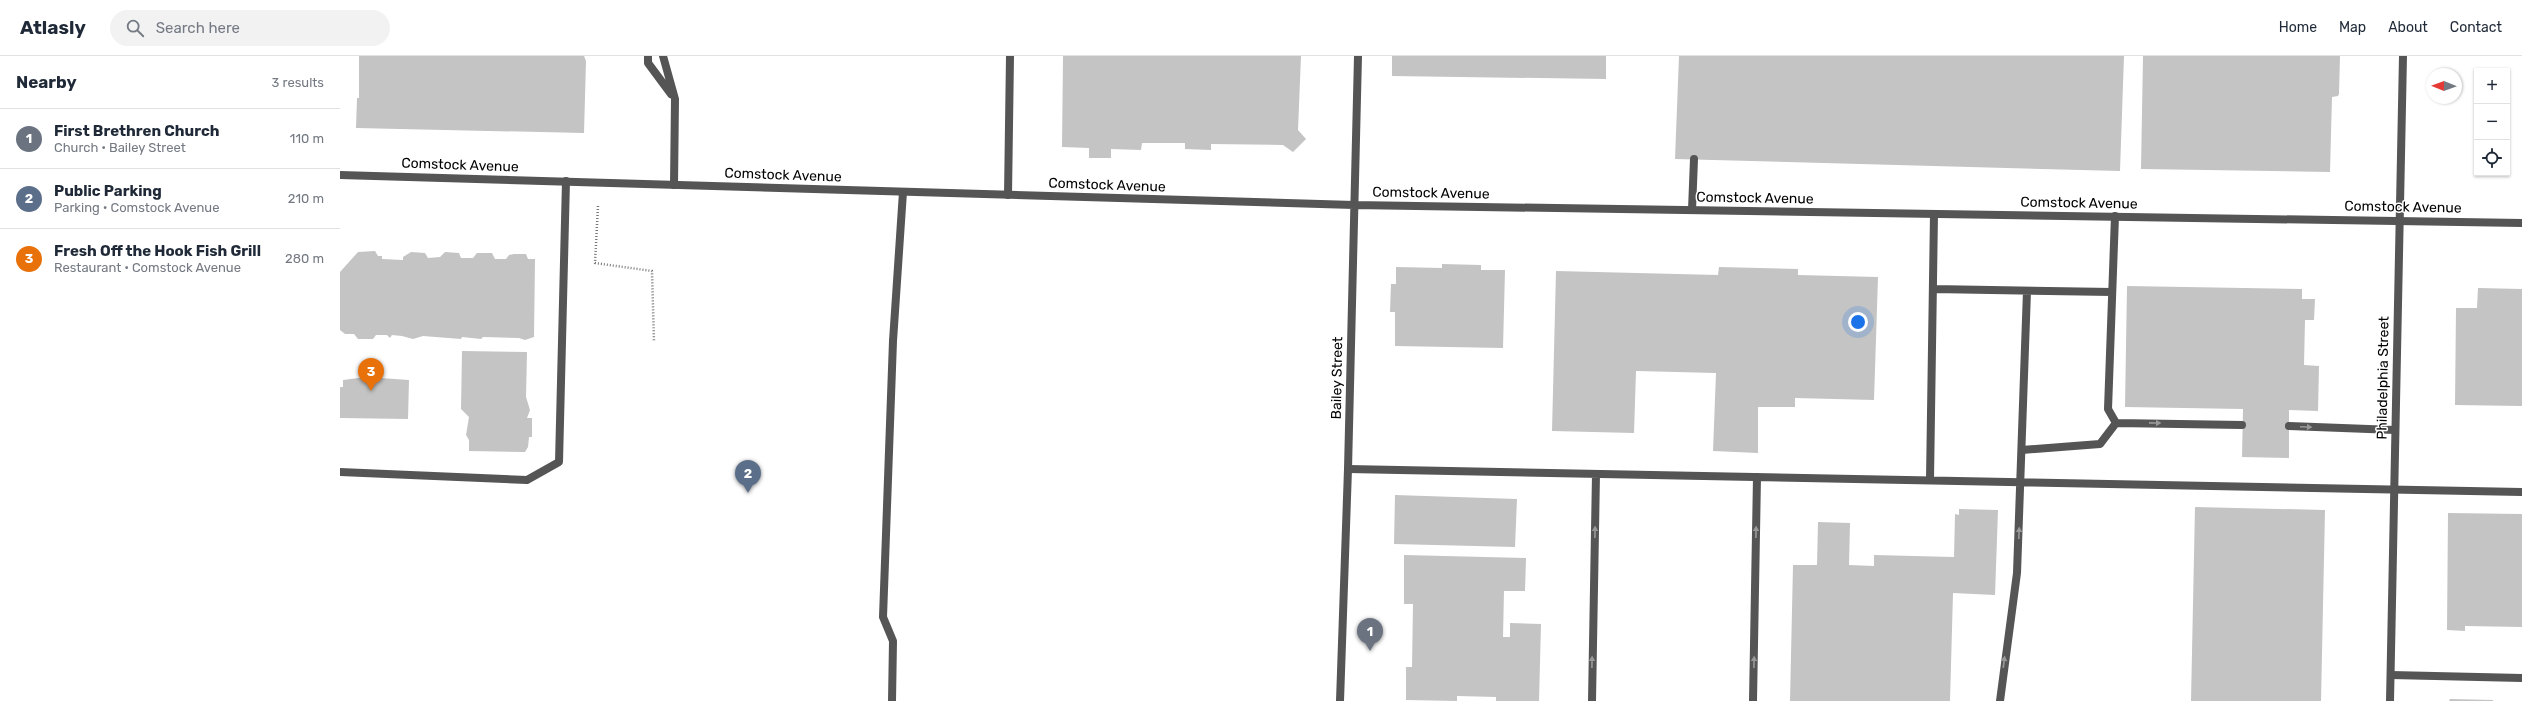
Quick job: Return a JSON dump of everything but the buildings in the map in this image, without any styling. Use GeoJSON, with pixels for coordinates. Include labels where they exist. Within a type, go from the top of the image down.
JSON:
{"type":"FeatureCollection","features":[{"type":"Feature","properties":{"kind":"street"},"geometry":{"type":"LineString","coordinates":[[648,56],[648,63],[675,99]]}},
{"type":"Feature","properties":{"kind":"street"},"geometry":{"type":"LineString","coordinates":[[663,56],[675,99],[674,185]]}},
{"type":"Feature","properties":{"kind":"street"},"geometry":{"type":"LineString","coordinates":[[1008,195],[1010,56]]}},
{"type":"Feature","properties":{"kind":"street","name":"Bailey Street"},"geometry":{"type":"LineString","coordinates":[[1340,701],[1348,469],[1358,56]]}},
{"type":"Feature","properties":{"kind":"street","name":"Philadelphia Street"},"geometry":{"type":"LineString","coordinates":[[2390,701],[2402,56]]}},
{"type":"Feature","properties":{"kind":"street"},"geometry":{"type":"LineString","coordinates":[[1692,210],[1694,159]]}},
{"type":"Feature","properties":{"kind":"street","name":"Comstock Avenue"},"geometry":{"type":"LineString","coordinates":[[340,175],[1354,205],[2522,223]]}},
{"type":"Feature","properties":{"kind":"street"},"geometry":{"type":"LineString","coordinates":[[340,472],[527,480],[559,462],[566,181]]}},
{"type":"Feature","properties":{"kind":"street"},"geometry":{"type":"LineString","coordinates":[[892,701],[893,641],[883,617],[893,341],[903,192]]}},
{"type":"Feature","properties":{"kind":"street"},"geometry":{"type":"LineString","coordinates":[[1930,480],[1934,214]]}},
{"type":"Feature","properties":{"kind":"street"},"geometry":{"type":"LineString","coordinates":[[2115,216],[2108,409],[2116,423]]}},
{"type":"Feature","properties":{"kind":"street"},"geometry":{"type":"LineString","coordinates":[[1933,289],[2112,292]]}},
{"type":"Feature","properties":{"kind":"street"},"geometry":{"type":"LineString","coordinates":[[2000,701],[2017,573],[2027,291]]}},
{"type":"Feature","properties":{"kind":"street"},"geometry":{"type":"LineString","coordinates":[[2022,450],[2100,444],[2116,423]]}},
{"type":"Feature","properties":{"kind":"street"},"geometry":{"type":"LineString","coordinates":[[2116,423],[2242,425]]}},
{"type":"Feature","properties":{"kind":"street"},"geometry":{"type":"LineString","coordinates":[[2289,426],[2395,430]]}},
{"type":"Feature","properties":{"kind":"street"},"geometry":{"type":"LineString","coordinates":[[1348,469],[2522,492]]}},
{"type":"Feature","properties":{"kind":"street"},"geometry":{"type":"LineString","coordinates":[[1592,701],[1596,474]]}},
{"type":"Feature","properties":{"kind":"street"},"geometry":{"type":"LineString","coordinates":[[1753,701],[1757,477]]}},
{"type":"Feature","properties":{"kind":"street"},"geometry":{"type":"LineString","coordinates":[[2391,675],[2522,678]]}},
{"type":"Feature","properties":{"kind":"path"},"geometry":{"type":"LineString","coordinates":[[599,182],[595,263],[652,271],[654,342]]}},
{"type":"Feature","properties":{"kind":"place","name":"Fresh Off the Hook Fish Grill"},"geometry":{"type":"Point","coordinates":[371,391]}},
{"type":"Feature","properties":{"kind":"place","name":"Public Parking"},"geometry":{"type":"Point","coordinates":[748,493]}},
{"type":"Feature","properties":{"kind":"place","name":"First Brethren Church"},"geometry":{"type":"Point","coordinates":[1370,651]}}]}
